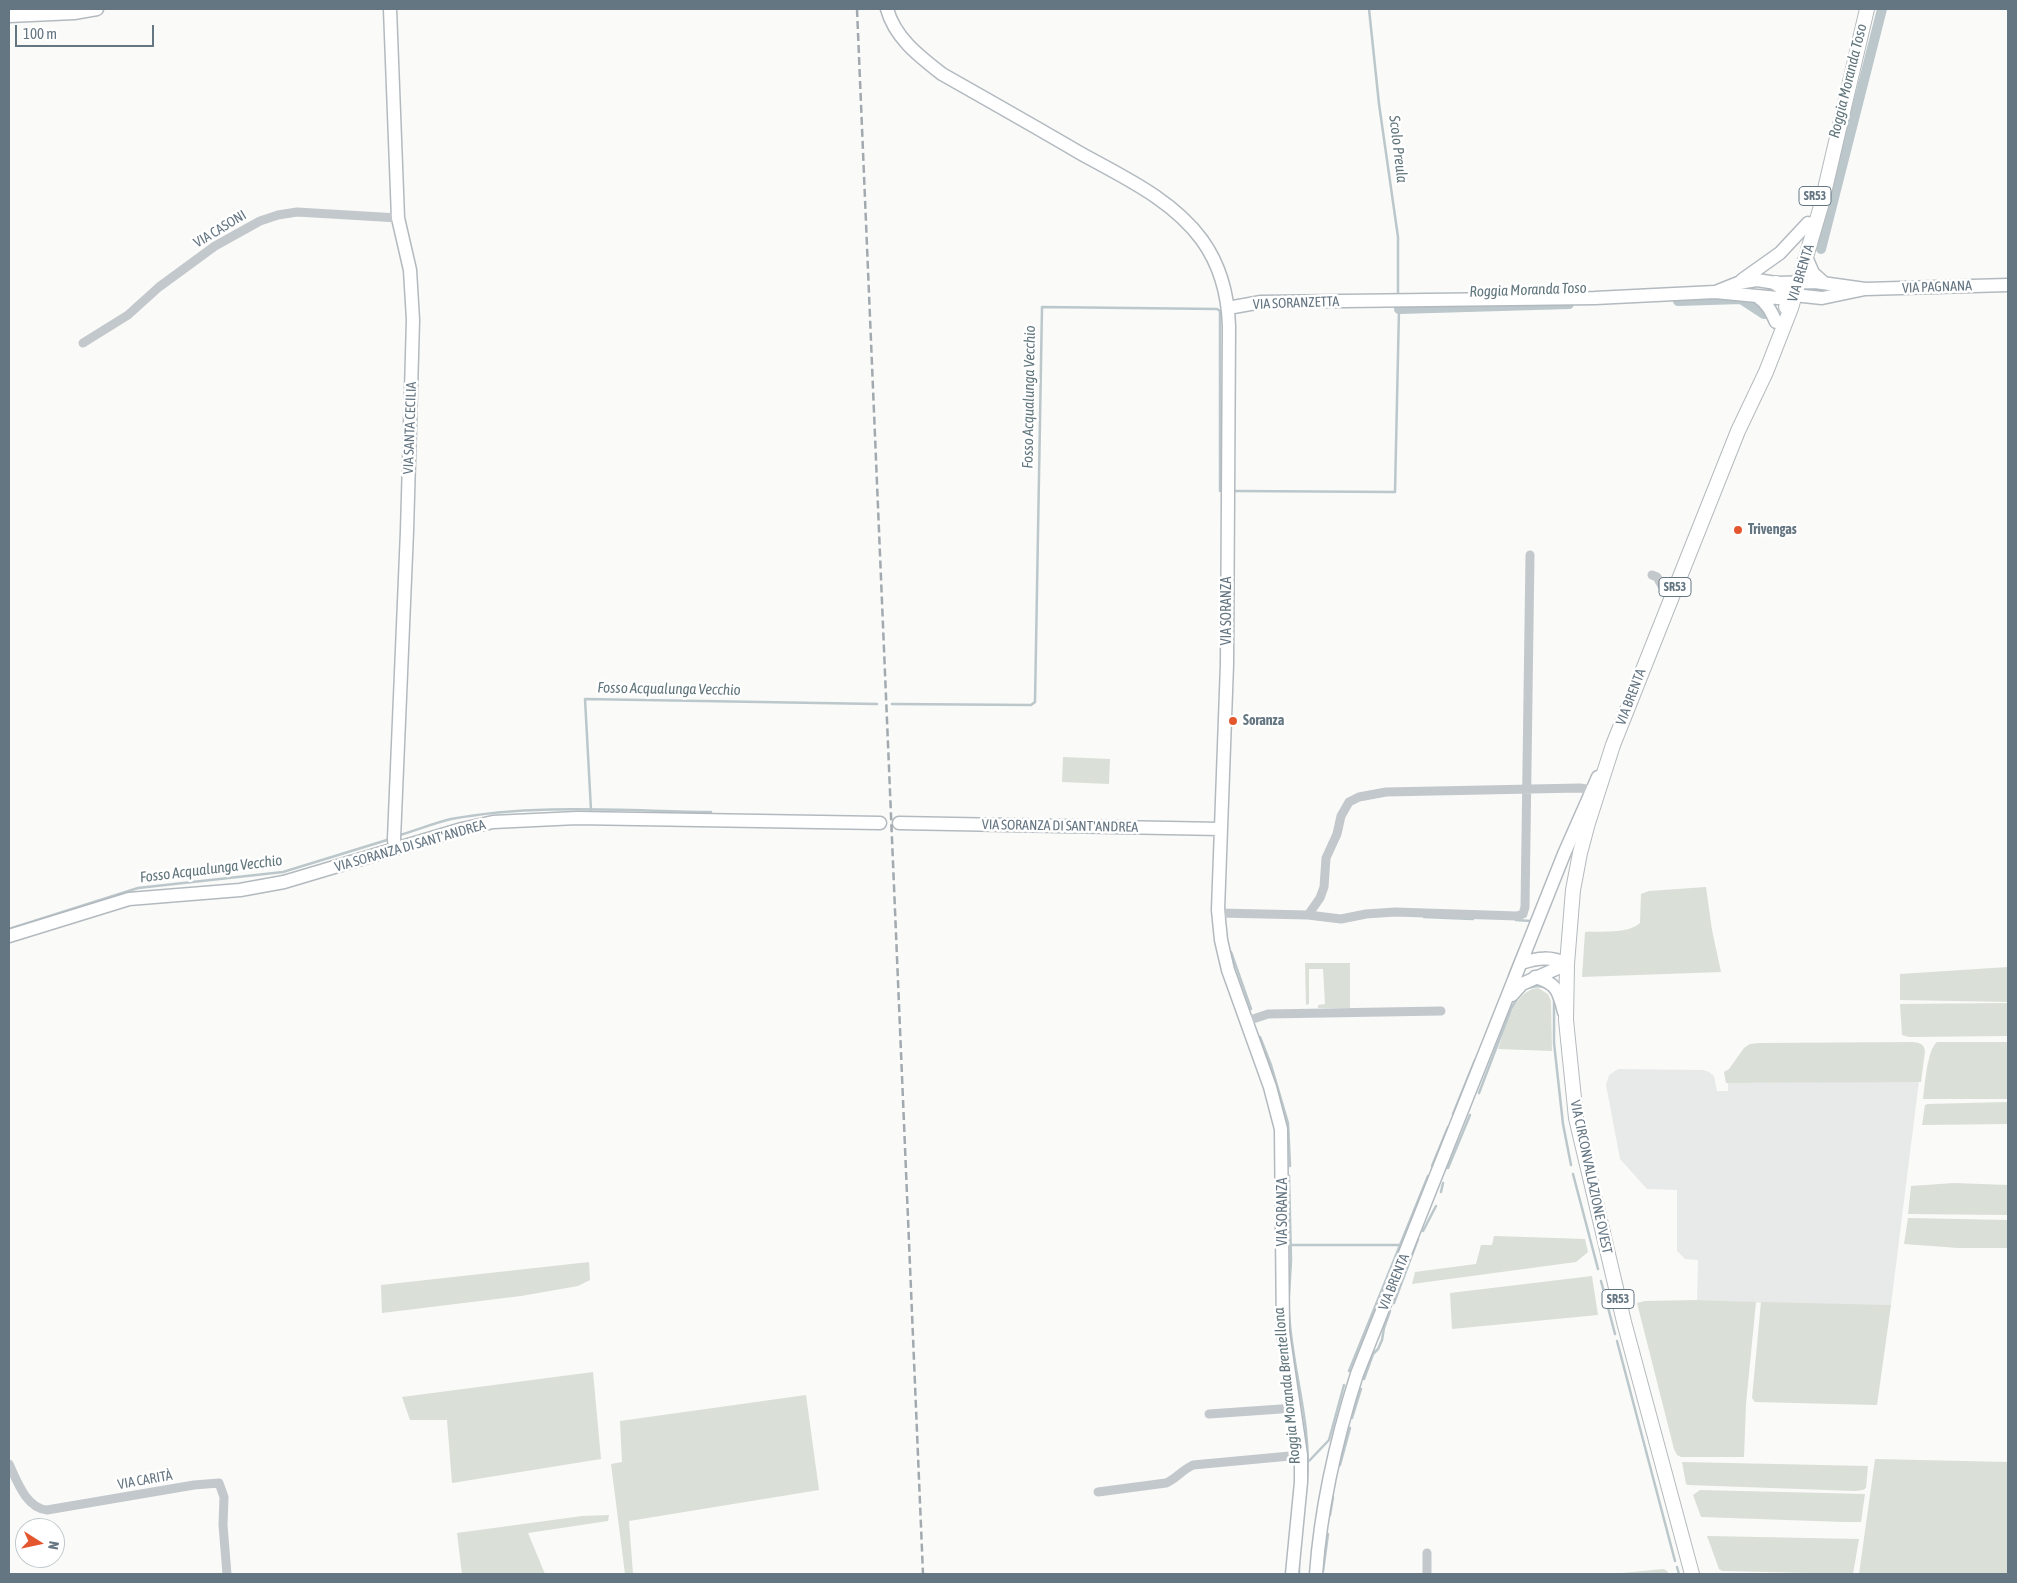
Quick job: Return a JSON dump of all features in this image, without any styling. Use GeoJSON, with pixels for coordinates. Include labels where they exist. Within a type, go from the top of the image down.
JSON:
{"type":"FeatureCollection","features":[{"type":"Feature","properties":{"kind":"main road","name":"VIA BRENTA"},"geometry":{"type":"LineString","coordinates":[[1613,745],[1738,431],[1776,322],[1806,258],[1821,206],[1842,109],[1867,9]]}},
{"type":"Feature","properties":{"kind":"main road","name":"VIA BRENTA"},"geometry":{"type":"LineString","coordinates":[[1738,431],[1766,372],[1842,109]]}},
{"type":"Feature","properties":{"kind":"main road"},"geometry":{"type":"LineString","coordinates":[[1791,289],[1813,222],[1814,203]]}},
{"type":"Feature","properties":{"kind":"main road","name":"VIA CIRCONVALLAZIONE OVEST"},"geometry":{"type":"LineString","coordinates":[[1613,745],[1580,853],[1573,890],[1567,964],[1566,1020],[1576,1118],[1598,1219],[1657,1448],[1692,1574]]}},
{"type":"Feature","properties":{"kind":"street"},"geometry":{"type":"LineString","coordinates":[[9,16],[74,13],[97,9]]}},
{"type":"Feature","properties":{"kind":"street","name":"VIA SANTA CECILIA"},"geometry":{"type":"LineString","coordinates":[[390,9],[398,218],[410,270],[413,320],[395,848]]}},
{"type":"Feature","properties":{"kind":"street"},"geometry":{"type":"LineString","coordinates":[[887,9],[889,16],[905,41],[915,52],[942,74],[1140,187],[1175,211],[1203,241],[1213,259],[1221,277],[1228,308]]}},
{"type":"Feature","properties":{"kind":"street","name":"VIA CASONI"},"geometry":{"type":"LineString","coordinates":[[83,343],[128,315],[159,287],[215,246],[260,221],[278,215],[297,212],[398,218]]}},
{"type":"Feature","properties":{"kind":"street"},"geometry":{"type":"LineString","coordinates":[[1738,283],[1780,253],[1808,223]]}},
{"type":"Feature","properties":{"kind":"street"},"geometry":{"type":"LineString","coordinates":[[1806,258],[1813,273],[1824,283]]}},
{"type":"Feature","properties":{"kind":"street","name":"VIA SORANZETTA"},"geometry":{"type":"LineString","coordinates":[[1715,292],[1738,283],[1757,280],[1791,289]]}},
{"type":"Feature","properties":{"kind":"street","name":"VIA PAGNANA"},"geometry":{"type":"LineString","coordinates":[[1791,289],[1824,283],[1865,289],[2008,285]]}},
{"type":"Feature","properties":{"kind":"street","name":"VIA SORANZETTA"},"geometry":{"type":"LineString","coordinates":[[1228,308],[1261,302],[1291,301],[1585,298],[1715,292],[1757,296],[1791,289]]}},
{"type":"Feature","properties":{"kind":"street","name":"VIA PAGNANA"},"geometry":{"type":"LineString","coordinates":[[1791,289],[1822,298],[1865,289]]}},
{"type":"Feature","properties":{"kind":"street"},"geometry":{"type":"LineString","coordinates":[[1757,296],[1770,309],[1776,322]]}},
{"type":"Feature","properties":{"kind":"street","name":"VIA SORANZA"},"geometry":{"type":"LineString","coordinates":[[1228,308],[1227,664],[1219,913],[1224,955],[1270,1087],[1281,1129],[1283,1151],[1283,1332],[1300,1455],[1301,1482],[1292,1574]]}},
{"type":"Feature","properties":{"kind":"street"},"geometry":{"type":"LineString","coordinates":[[1219,913],[1308,914],[1341,919],[1366,914],[1395,912],[1517,916],[1523,914],[1526,908],[1530,555]]}},
{"type":"Feature","properties":{"kind":"street"},"geometry":{"type":"LineString","coordinates":[[1652,575],[1657,577],[1665,591],[1672,594]]}},
{"type":"Feature","properties":{"kind":"street","name":"VIA BRENTA"},"geometry":{"type":"LineString","coordinates":[[1316,1574],[1321,1523],[1329,1477],[1336,1445],[1357,1374],[1521,963],[1592,790],[1613,745]]}},
{"type":"Feature","properties":{"kind":"street"},"geometry":{"type":"LineString","coordinates":[[1308,914],[1320,898],[1324,887],[1326,858],[1337,834],[1341,816],[1349,802],[1359,797],[1386,792],[1580,788],[1592,790]]}},
{"type":"Feature","properties":{"kind":"street","name":"VIA SORANZA DI SANT'ANDREA"},"geometry":{"type":"LineString","coordinates":[[9,936],[129,898],[259,887],[324,871],[395,848],[493,822],[577,818],[880,823]]}},
{"type":"Feature","properties":{"kind":"street","name":"VIA SORANZA DI SANT'ANDREA"},"geometry":{"type":"LineString","coordinates":[[898,823],[1221,829]]}},
{"type":"Feature","properties":{"kind":"street"},"geometry":{"type":"LineString","coordinates":[[1521,963],[1547,957],[1567,964]]}},
{"type":"Feature","properties":{"kind":"street","name":"VIA BRENTA"},"geometry":{"type":"LineString","coordinates":[[1507,1000],[1522,984],[1567,964]]}},
{"type":"Feature","properties":{"kind":"street"},"geometry":{"type":"LineString","coordinates":[[1535,978],[1546,980],[1555,986],[1562,1001],[1566,1020]]}},
{"type":"Feature","properties":{"kind":"street"},"geometry":{"type":"LineString","coordinates":[[1246,1021],[1268,1014],[1441,1011]]}},
{"type":"Feature","properties":{"kind":"street"},"geometry":{"type":"LineString","coordinates":[[1209,1414],[1294,1408]]}},
{"type":"Feature","properties":{"kind":"street"},"geometry":{"type":"LineString","coordinates":[[1098,1492],[1166,1483],[1174,1480],[1186,1468],[1193,1465],[1300,1455]]}},
{"type":"Feature","properties":{"kind":"street","name":"VIA CARITÀ"},"geometry":{"type":"LineString","coordinates":[[9,1464],[28,1500],[37,1508],[47,1510],[194,1485],[219,1483],[224,1497],[223,1525],[227,1574]]}},
{"type":"Feature","properties":{"kind":"street"},"geometry":{"type":"LineString","coordinates":[[1427,1553],[1427,1574]]}},
{"type":"Feature","properties":{"kind":"shaded area"},"geometry":{"type":"Polygon","coordinates":[[[1063,757],[1110,759],[1109,784],[1062,782],[1063,757]]]}},
{"type":"Feature","properties":{"kind":"shaded area"},"geometry":{"type":"Polygon","coordinates":[[[1706,887],[1712,930],[1721,972],[1582,977],[1585,932],[1614,931],[1635,927],[1640,923],[1641,894],[1649,891],[1706,887]]]}},
{"type":"Feature","properties":{"kind":"shaded area"},"geometry":{"type":"Polygon","coordinates":[[[1305,963],[1350,963],[1350,1008],[1318,1008],[1318,1005],[1325,1004],[1323,969],[1309,969],[1309,1004],[1306,1005],[1305,963]]]}},
{"type":"Feature","properties":{"kind":"shaded area"},"geometry":{"type":"Polygon","coordinates":[[[2008,967],[2008,1002],[1900,1000],[1900,974],[2008,967]]]}},
{"type":"Feature","properties":{"kind":"shaded area"},"geometry":{"type":"Polygon","coordinates":[[[1538,988],[1548,994],[1551,1001],[1552,1051],[1498,1049],[1507,1021],[1516,1003],[1529,990],[1538,988]]]}},
{"type":"Feature","properties":{"kind":"shaded area"},"geometry":{"type":"Polygon","coordinates":[[[2008,1003],[2008,1036],[1909,1037],[1902,1035],[1900,1004],[2008,1003]]]}},
{"type":"Feature","properties":{"kind":"shaded area"},"geometry":{"type":"Polygon","coordinates":[[[1913,1042],[1921,1044],[1925,1051],[1921,1082],[1726,1083],[1724,1072],[1729,1069],[1744,1048],[1750,1044],[1913,1042]]]}},
{"type":"Feature","properties":{"kind":"shaded area"},"geometry":{"type":"Polygon","coordinates":[[[1937,1042],[2008,1042],[2008,1099],[1923,1099],[1929,1060],[1937,1042]]]}},
{"type":"Feature","properties":{"kind":"shaded area"},"geometry":{"type":"Polygon","coordinates":[[[1618,1069],[1703,1070],[1714,1076],[1717,1091],[1728,1091],[1728,1083],[1919,1081],[1891,1305],[1793,1304],[1697,1300],[1698,1260],[1685,1259],[1677,1251],[1677,1190],[1647,1189],[1620,1159],[1606,1085],[1609,1075],[1618,1069]]]}},
{"type":"Feature","properties":{"kind":"shaded area"},"geometry":{"type":"Polygon","coordinates":[[[2008,1102],[2008,1124],[1922,1125],[1925,1105],[1928,1104],[2008,1102]]]}},
{"type":"Feature","properties":{"kind":"shaded area"},"geometry":{"type":"Polygon","coordinates":[[[1954,1183],[2008,1185],[2008,1215],[1908,1214],[1911,1186],[1954,1183]]]}},
{"type":"Feature","properties":{"kind":"shaded area"},"geometry":{"type":"Polygon","coordinates":[[[1908,1218],[2008,1220],[2008,1248],[1958,1248],[1904,1244],[1908,1218]]]}},
{"type":"Feature","properties":{"kind":"shaded area"},"geometry":{"type":"Polygon","coordinates":[[[1494,1236],[1585,1239],[1588,1252],[1576,1262],[1412,1284],[1415,1272],[1476,1264],[1481,1245],[1492,1245],[1494,1236]]]}},
{"type":"Feature","properties":{"kind":"shaded area"},"geometry":{"type":"Polygon","coordinates":[[[589,1262],[590,1280],[578,1286],[521,1296],[382,1313],[381,1285],[589,1262]]]}},
{"type":"Feature","properties":{"kind":"shaded area"},"geometry":{"type":"Polygon","coordinates":[[[1592,1276],[1598,1315],[1452,1329],[1450,1293],[1592,1276]]]}},
{"type":"Feature","properties":{"kind":"shaded area"},"geometry":{"type":"Polygon","coordinates":[[[1645,1301],[1756,1302],[1746,1404],[1744,1457],[1681,1457],[1677,1455],[1674,1449],[1637,1303],[1645,1301]]]}},
{"type":"Feature","properties":{"kind":"shaded area"},"geometry":{"type":"Polygon","coordinates":[[[1761,1302],[1891,1305],[1877,1405],[1755,1402],[1752,1398],[1761,1302]]]}},
{"type":"Feature","properties":{"kind":"shaded area"},"geometry":{"type":"Polygon","coordinates":[[[593,1372],[601,1459],[452,1483],[447,1420],[410,1420],[402,1397],[593,1372]]]}},
{"type":"Feature","properties":{"kind":"shaded area"},"geometry":{"type":"Polygon","coordinates":[[[806,1395],[819,1490],[629,1521],[633,1574],[625,1574],[611,1464],[622,1462],[620,1421],[806,1395]]]}},
{"type":"Feature","properties":{"kind":"shaded area"},"geometry":{"type":"Polygon","coordinates":[[[1875,1459],[2008,1462],[2008,1574],[1859,1574],[1875,1459]]]}},
{"type":"Feature","properties":{"kind":"shaded area"},"geometry":{"type":"Polygon","coordinates":[[[1682,1462],[1868,1466],[1866,1488],[1855,1491],[1688,1485],[1686,1484],[1682,1462]]]}},
{"type":"Feature","properties":{"kind":"shaded area"},"geometry":{"type":"Polygon","coordinates":[[[1700,1490],[1865,1494],[1861,1522],[1844,1522],[1701,1517],[1693,1495],[1700,1490]]]}},
{"type":"Feature","properties":{"kind":"shaded area"},"geometry":{"type":"Polygon","coordinates":[[[609,1515],[608,1521],[528,1533],[545,1574],[462,1574],[457,1533],[582,1516],[609,1515]]]}},
{"type":"Feature","properties":{"kind":"shaded area"},"geometry":{"type":"Polygon","coordinates":[[[1707,1536],[1859,1539],[1853,1574],[1722,1571],[1719,1569],[1707,1536]]]}},
{"type":"Feature","properties":{"kind":"shaded area"},"geometry":{"type":"Polygon","coordinates":[[[1663,1569],[1669,1574],[1612,1574],[1663,1569]]]}},
{"type":"Feature","properties":{"kind":"waterway","name":"Scolo Preula"},"geometry":{"type":"LineString","coordinates":[[1369,9],[1379,104],[1398,237],[1398,293]]}},
{"type":"Feature","properties":{"kind":"waterway","name":"Roggia Moranda Toso"},"geometry":{"type":"LineString","coordinates":[[1821,249],[1882,9]]}},
{"type":"Feature","properties":{"kind":"waterway","name":"Roggia Moranda Toso"},"geometry":{"type":"LineString","coordinates":[[1678,301],[1741,299],[1764,314]]}},
{"type":"Feature","properties":{"kind":"waterway","name":"Roggia Moranda Toso"},"geometry":{"type":"LineString","coordinates":[[1399,309],[1569,304]]}},
{"type":"Feature","properties":{"kind":"waterway","name":"Fosso Acqualunga Vecchio"},"geometry":{"type":"LineString","coordinates":[[892,704],[1031,705],[1035,702],[1042,307],[1217,309],[1220,311],[1220,491]]}},
{"type":"Feature","properties":{"kind":"waterway","name":"Fosso Acqualunga Vecchio"},"geometry":{"type":"LineString","coordinates":[[1235,491],[1395,492],[1399,309]]}},
{"type":"Feature","properties":{"kind":"waterway","name":"Fosso Acqualunga Vecchio"},"geometry":{"type":"LineString","coordinates":[[591,810],[585,699],[877,704]]}},
{"type":"Feature","properties":{"kind":"waterway","name":"Fosso Acqualunga Vecchio"},"geometry":{"type":"LineString","coordinates":[[400,835],[451,819],[515,811],[581,809],[711,812]]}},
{"type":"Feature","properties":{"kind":"waterway","name":"Fosso Acqualunga Vecchio"},"geometry":{"type":"LineString","coordinates":[[9,929],[138,888],[283,872],[387,840]]}},
{"type":"Feature","properties":{"kind":"waterway"},"geometry":{"type":"LineString","coordinates":[[1424,917],[1473,919]]}},
{"type":"Feature","properties":{"kind":"waterway"},"geometry":{"type":"LineString","coordinates":[[1516,920],[1531,922]]}},
{"type":"Feature","properties":{"kind":"waterway"},"geometry":{"type":"LineString","coordinates":[[1509,975],[1520,948]]}},
{"type":"Feature","properties":{"kind":"waterway"},"geometry":{"type":"LineString","coordinates":[[1231,952],[1251,1009]]}},
{"type":"Feature","properties":{"kind":"waterway"},"geometry":{"type":"LineString","coordinates":[[1528,988],[1544,987]]}},
{"type":"Feature","properties":{"kind":"waterway"},"geometry":{"type":"LineString","coordinates":[[1479,1093],[1511,1009],[1518,997]]}},
{"type":"Feature","properties":{"kind":"waterway"},"geometry":{"type":"LineString","coordinates":[[1554,998],[1554,1043],[1563,1124],[1571,1165]]}},
{"type":"Feature","properties":{"kind":"waterway"},"geometry":{"type":"LineString","coordinates":[[1260,1037],[1271,1065],[1288,1123],[1290,1166]]}},
{"type":"Feature","properties":{"kind":"waterway"},"geometry":{"type":"LineString","coordinates":[[1453,1114],[1475,1060]]}},
{"type":"Feature","properties":{"kind":"waterway"},"geometry":{"type":"LineString","coordinates":[[1448,1168],[1470,1115]]}},
{"type":"Feature","properties":{"kind":"waterway"},"geometry":{"type":"LineString","coordinates":[[1432,1166],[1448,1127]]}},
{"type":"Feature","properties":{"kind":"waterway"},"geometry":{"type":"LineString","coordinates":[[1573,1174],[1598,1269]]}},
{"type":"Feature","properties":{"kind":"waterway","name":"Roggia Moranda Brentellona"},"geometry":{"type":"LineString","coordinates":[[1289,1176],[1291,1260],[1289,1295]]}},
{"type":"Feature","properties":{"kind":"waterway"},"geometry":{"type":"LineString","coordinates":[[1349,1371],[1428,1176]]}},
{"type":"Feature","properties":{"kind":"waterway"},"geometry":{"type":"LineString","coordinates":[[1441,1192],[1443,1183]]}},
{"type":"Feature","properties":{"kind":"waterway"},"geometry":{"type":"LineString","coordinates":[[1423,1231],[1436,1206]]}},
{"type":"Feature","properties":{"kind":"waterway"},"geometry":{"type":"LineString","coordinates":[[1394,1303],[1418,1239]]}},
{"type":"Feature","properties":{"kind":"waterway"},"geometry":{"type":"LineString","coordinates":[[1291,1245],[1401,1245]]}},
{"type":"Feature","properties":{"kind":"waterway"},"geometry":{"type":"LineString","coordinates":[[1601,1281],[1615,1334]]}},
{"type":"Feature","properties":{"kind":"waterway"},"geometry":{"type":"LineString","coordinates":[[1364,1379],[1373,1354],[1378,1349],[1382,1340],[1390,1311]]}},
{"type":"Feature","properties":{"kind":"waterway","name":"Roggia Moranda Brentellona"},"geometry":{"type":"LineString","coordinates":[[1289,1313],[1307,1439],[1307,1481]]}},
{"type":"Feature","properties":{"kind":"waterway"},"geometry":{"type":"LineString","coordinates":[[1617,1341],[1675,1561]]}},
{"type":"Feature","properties":{"kind":"waterway"},"geometry":{"type":"LineString","coordinates":[[1309,1461],[1329,1440],[1344,1385]]}},
{"type":"Feature","properties":{"kind":"waterway"},"geometry":{"type":"LineString","coordinates":[[1352,1418],[1361,1389]]}},
{"type":"Feature","properties":{"kind":"waterway"},"geometry":{"type":"LineString","coordinates":[[1340,1465],[1350,1428]]}},
{"type":"Feature","properties":{"kind":"waterway"},"geometry":{"type":"LineString","coordinates":[[1330,1515],[1333,1497]]}},
{"type":"Feature","properties":{"kind":"waterway"},"geometry":{"type":"LineString","coordinates":[[1323,1571],[1328,1534]]}},
{"type":"Feature","properties":{"kind":"waterway","name":"Roggia Moranda Brentellona"},"geometry":{"type":"LineString","coordinates":[[1299,1563],[1299,1574]]}},
{"type":"Feature","properties":{"kind":"waterway"},"geometry":{"type":"LineString","coordinates":[[1677,1567],[1679,1574]]}},
{"type":"Feature","properties":{"kind":"railway"},"geometry":{"type":"LineString","coordinates":[[857,9],[923,1574]]}},
{"type":"Feature","properties":{"kind":"place","name":"Trivengas"},"geometry":{"type":"Point","coordinates":[1738,530]}},
{"type":"Feature","properties":{"kind":"place","name":"Soranza"},"geometry":{"type":"Point","coordinates":[1233,721]}}]}
